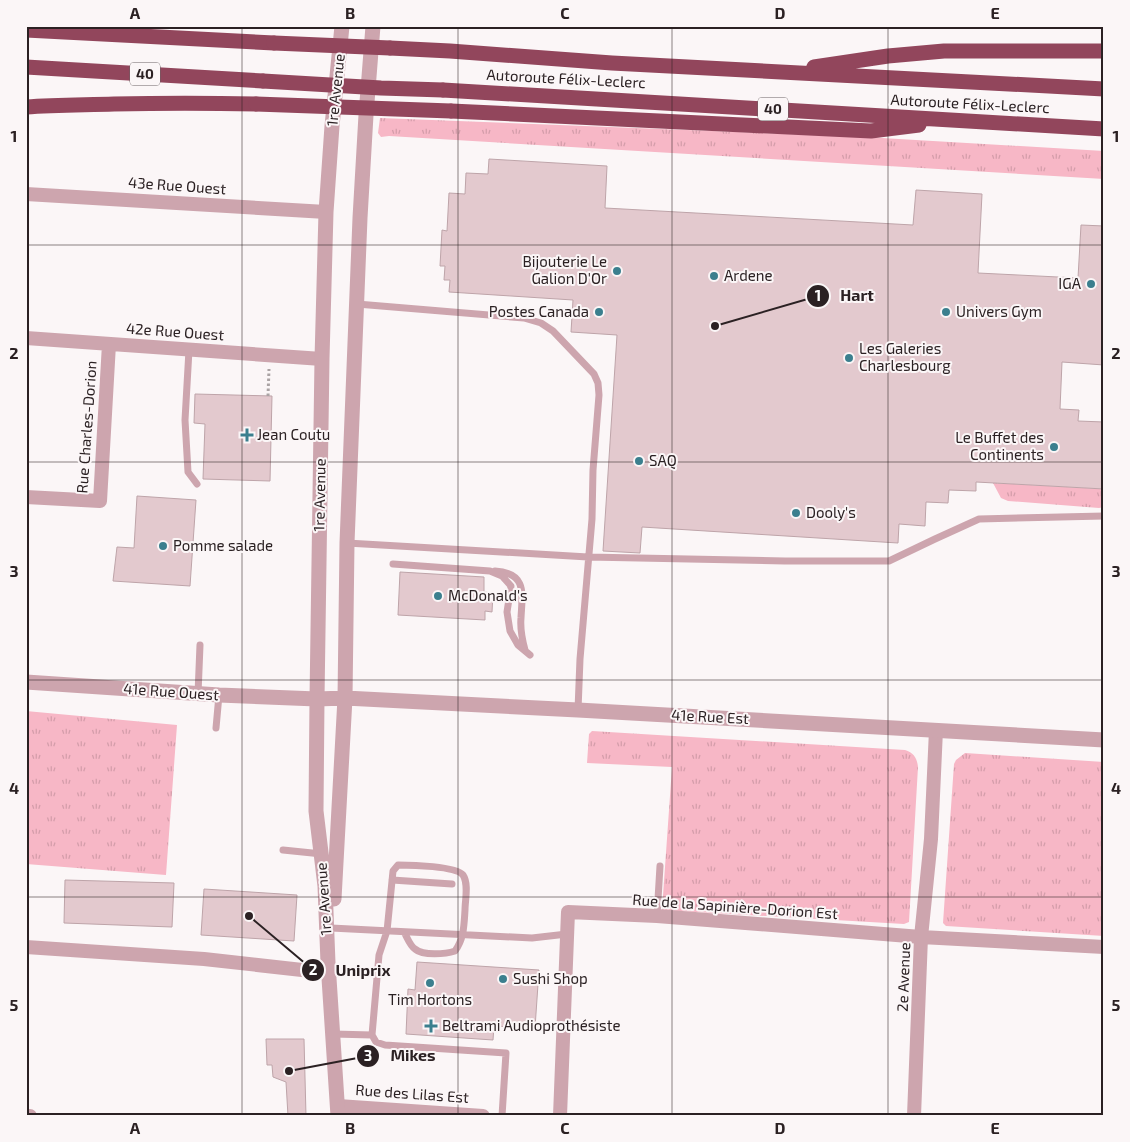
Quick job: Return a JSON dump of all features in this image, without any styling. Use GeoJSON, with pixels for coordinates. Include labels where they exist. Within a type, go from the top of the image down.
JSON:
{"type":"FeatureCollection","features":[{"type":"Feature","properties":{"kind":"highway","name":"Autoroute Félix-Leclerc"},"geometry":{"type":"LineString","coordinates":[[26,30],[450,51],[612,63],[1104,89]]}},
{"type":"Feature","properties":{"kind":"highway"},"geometry":{"type":"LineString","coordinates":[[781,71],[944,50],[1104,51]]}},
{"type":"Feature","properties":{"kind":"highway","name":"Autoroute Félix-Leclerc"},"geometry":{"type":"LineString","coordinates":[[26,67],[1104,129]]}},
{"type":"Feature","properties":{"kind":"highway"},"geometry":{"type":"LineString","coordinates":[[26,107],[162,103],[256,104],[451,111],[871,131],[959,121]]}},
{"type":"Feature","properties":{"kind":"street","name":"1re Avenue"},"geometry":{"type":"LineString","coordinates":[[338,1111],[328,968],[325,886],[316,811],[322,359],[326,212],[342,26]]}},
{"type":"Feature","properties":{"kind":"street","name":"1re Avenue"},"geometry":{"type":"LineString","coordinates":[[328,968],[335,881],[345,698],[347,543],[366,116],[373,26]]}},
{"type":"Feature","properties":{"kind":"street","name":"43e Rue Ouest"},"geometry":{"type":"LineString","coordinates":[[26,194],[326,212]]}},
{"type":"Feature","properties":{"kind":"street","name":"42e Rue Ouest"},"geometry":{"type":"LineString","coordinates":[[26,338],[322,359]]}},
{"type":"Feature","properties":{"kind":"street","name":"Rue Charles-Dorion"},"geometry":{"type":"LineString","coordinates":[[26,497],[100,501],[109,344]]}},
{"type":"Feature","properties":{"kind":"street","name":"41e Rue Ouest"},"geometry":{"type":"LineString","coordinates":[[26,682],[198,694],[317,699]]}},
{"type":"Feature","properties":{"kind":"street","name":"41e Rue Est"},"geometry":{"type":"LineString","coordinates":[[317,699],[345,698],[578,710],[1104,740]]}},
{"type":"Feature","properties":{"kind":"street","name":"2e Avenue"},"geometry":{"type":"LineString","coordinates":[[914,1116],[921,937],[930,839],[936,730]]}},
{"type":"Feature","properties":{"kind":"street","name":"Rue de la Sapinière-Dorion Est"},"geometry":{"type":"LineString","coordinates":[[560,1116],[568,912],[657,916],[921,937],[1104,947]]}},
{"type":"Feature","properties":{"kind":"street"},"geometry":{"type":"LineString","coordinates":[[26,947],[328,968]]}},
{"type":"Feature","properties":{"kind":"street","name":"Rue des Lilas Est"},"geometry":{"type":"LineString","coordinates":[[338,1111],[483,1116]]}},
{"type":"Feature","properties":{"kind":"lane"},"geometry":{"type":"LineString","coordinates":[[357,304],[524,318],[541,323],[553,331],[594,374],[600,395],[593,470],[592,519],[580,660],[578,710]]}},
{"type":"Feature","properties":{"kind":"lane"},"geometry":{"type":"LineString","coordinates":[[188,350],[186,420],[188,472],[197,484]]}},
{"type":"Feature","properties":{"kind":"lane"},"geometry":{"type":"LineString","coordinates":[[347,543],[588,557],[889,561],[979,519],[1104,516]]}},
{"type":"Feature","properties":{"kind":"lane"},"geometry":{"type":"LineString","coordinates":[[393,564],[504,572],[514,576],[522,588],[521,633],[528,653],[518,645],[510,631],[507,612],[511,586],[502,576],[490,571]]}},
{"type":"Feature","properties":{"kind":"lane"},"geometry":{"type":"LineString","coordinates":[[198,694],[200,645]]}},
{"type":"Feature","properties":{"kind":"lane"},"geometry":{"type":"LineString","coordinates":[[216,728],[219,695]]}},
{"type":"Feature","properties":{"kind":"lane"},"geometry":{"type":"LineString","coordinates":[[283,850],[322,854]]}},
{"type":"Feature","properties":{"kind":"lane"},"geometry":{"type":"LineString","coordinates":[[404,932],[415,949],[423,952],[444,954],[455,951],[463,934],[466,886],[463,875],[449,868],[398,865],[393,871],[387,931],[379,955],[372,1035],[376,1042],[385,1045],[506,1053],[502,1116]]}},
{"type":"Feature","properties":{"kind":"lane"},"geometry":{"type":"LineString","coordinates":[[657,916],[660,866]]}},
{"type":"Feature","properties":{"kind":"lane"},"geometry":{"type":"LineString","coordinates":[[392,880],[452,884]]}},
{"type":"Feature","properties":{"kind":"lane"},"geometry":{"type":"LineString","coordinates":[[331,928],[532,938],[567,934]]}},
{"type":"Feature","properties":{"kind":"lane"},"geometry":{"type":"LineString","coordinates":[[333,1034],[372,1035]]}},
{"type":"Feature","properties":{"kind":"path"},"geometry":{"type":"LineString","coordinates":[[268,396],[270,356]]}},
{"type":"Feature","properties":{"kind":"green space"},"geometry":{"type":"Polygon","coordinates":[[[380,118],[865,137],[1104,151],[1104,179],[381,137],[378,133],[380,118]]]}},
{"type":"Feature","properties":{"kind":"green space"},"geometry":{"type":"Polygon","coordinates":[[[993,483],[1104,489],[1104,507],[1008,501],[1001,498],[993,483]]]}},
{"type":"Feature","properties":{"kind":"green space"},"geometry":{"type":"Polygon","coordinates":[[[26,711],[177,725],[166,875],[26,864],[26,711]]]}},
{"type":"Feature","properties":{"kind":"green space"},"geometry":{"type":"Polygon","coordinates":[[[592,731],[905,750],[913,754],[918,767],[909,922],[904,924],[662,910],[672,767],[587,763],[589,734],[592,731]]]}},
{"type":"Feature","properties":{"kind":"green space"},"geometry":{"type":"Polygon","coordinates":[[[965,753],[1104,762],[1104,936],[946,926],[943,923],[954,764],[965,753]]]}},
{"type":"Feature","properties":{"kind":"building","name":"Les Galeries Charlesbourg"},"geometry":{"type":"Polygon","coordinates":[[[489,159],[607,166],[605,208],[913,225],[916,190],[982,194],[978,273],[1078,278],[1081,225],[1104,226],[1104,365],[1062,362],[1060,409],[1079,410],[1078,421],[1104,422],[1104,489],[976,482],[976,491],[949,490],[948,503],[926,502],[925,526],[899,524],[898,543],[642,527],[640,553],[603,551],[617,335],[571,332],[573,300],[449,292],[450,280],[444,280],[445,266],[440,266],[442,230],[447,231],[449,193],[465,194],[466,173],[488,174],[489,159]]]}},
{"type":"Feature","properties":{"kind":"building"},"geometry":{"type":"Polygon","coordinates":[[[195,394],[272,396],[270,481],[203,479],[205,424],[194,423],[195,394]]]}},
{"type":"Feature","properties":{"kind":"building"},"geometry":{"type":"Polygon","coordinates":[[[137,496],[196,500],[190,586],[113,581],[117,547],[134,548],[137,496]]]}},
{"type":"Feature","properties":{"kind":"building"},"geometry":{"type":"Polygon","coordinates":[[[400,572],[484,577],[484,592],[493,593],[492,612],[485,611],[485,620],[398,615],[400,572]]]}},
{"type":"Feature","properties":{"kind":"building"},"geometry":{"type":"Polygon","coordinates":[[[65,880],[174,883],[172,927],[64,923],[65,880]]]}},
{"type":"Feature","properties":{"kind":"building"},"geometry":{"type":"Polygon","coordinates":[[[204,889],[297,895],[294,941],[201,935],[204,889]]]}},
{"type":"Feature","properties":{"kind":"building"},"geometry":{"type":"Polygon","coordinates":[[[417,962],[539,970],[535,1028],[494,1026],[493,1040],[406,1034],[408,989],[415,990],[417,962]]]}},
{"type":"Feature","properties":{"kind":"building"},"geometry":{"type":"Polygon","coordinates":[[[266,1039],[304,1039],[306,1116],[288,1116],[286,1082],[273,1077],[272,1065],[267,1065],[266,1039]]]}},
{"type":"Feature","properties":{"kind":"place","name":"Bijouterie Le Galion D'Or"},"geometry":{"type":"Point","coordinates":[617,271]}},
{"type":"Feature","properties":{"kind":"place","name":"Ardene"},"geometry":{"type":"Point","coordinates":[714,276]}},
{"type":"Feature","properties":{"kind":"place","name":"IGA"},"geometry":{"type":"Point","coordinates":[1091,284]}},
{"type":"Feature","properties":{"kind":"place","name":"Postes Canada"},"geometry":{"type":"Point","coordinates":[599,312]}},
{"type":"Feature","properties":{"kind":"place","name":"Univers Gym"},"geometry":{"type":"Point","coordinates":[946,312]}},
{"type":"Feature","properties":{"kind":"place","name":"Hart"},"geometry":{"type":"Point","coordinates":[715,326]}},
{"type":"Feature","properties":{"kind":"place","name":"Les Galeries Charlesbourg"},"geometry":{"type":"Point","coordinates":[849,358]}},
{"type":"Feature","properties":{"kind":"place","name":"Jean Coutu"},"geometry":{"type":"Point","coordinates":[247,435]}},
{"type":"Feature","properties":{"kind":"place","name":"Le Buffet des Continents"},"geometry":{"type":"Point","coordinates":[1054,447]}},
{"type":"Feature","properties":{"kind":"place","name":"SAQ"},"geometry":{"type":"Point","coordinates":[639,461]}},
{"type":"Feature","properties":{"kind":"place","name":"Dooly's"},"geometry":{"type":"Point","coordinates":[796,513]}},
{"type":"Feature","properties":{"kind":"place","name":"Pomme salade"},"geometry":{"type":"Point","coordinates":[163,546]}},
{"type":"Feature","properties":{"kind":"place","name":"McDonald's"},"geometry":{"type":"Point","coordinates":[438,596]}},
{"type":"Feature","properties":{"kind":"place","name":"Uniprix"},"geometry":{"type":"Point","coordinates":[249,916]}},
{"type":"Feature","properties":{"kind":"place","name":"Sushi Shop"},"geometry":{"type":"Point","coordinates":[503,979]}},
{"type":"Feature","properties":{"kind":"place","name":"Tim Hortons"},"geometry":{"type":"Point","coordinates":[430,983]}},
{"type":"Feature","properties":{"kind":"place","name":"Beltrami Audioprothésiste"},"geometry":{"type":"Point","coordinates":[431,1026]}},
{"type":"Feature","properties":{"kind":"place","name":"Mikes"},"geometry":{"type":"Point","coordinates":[289,1071]}}]}
